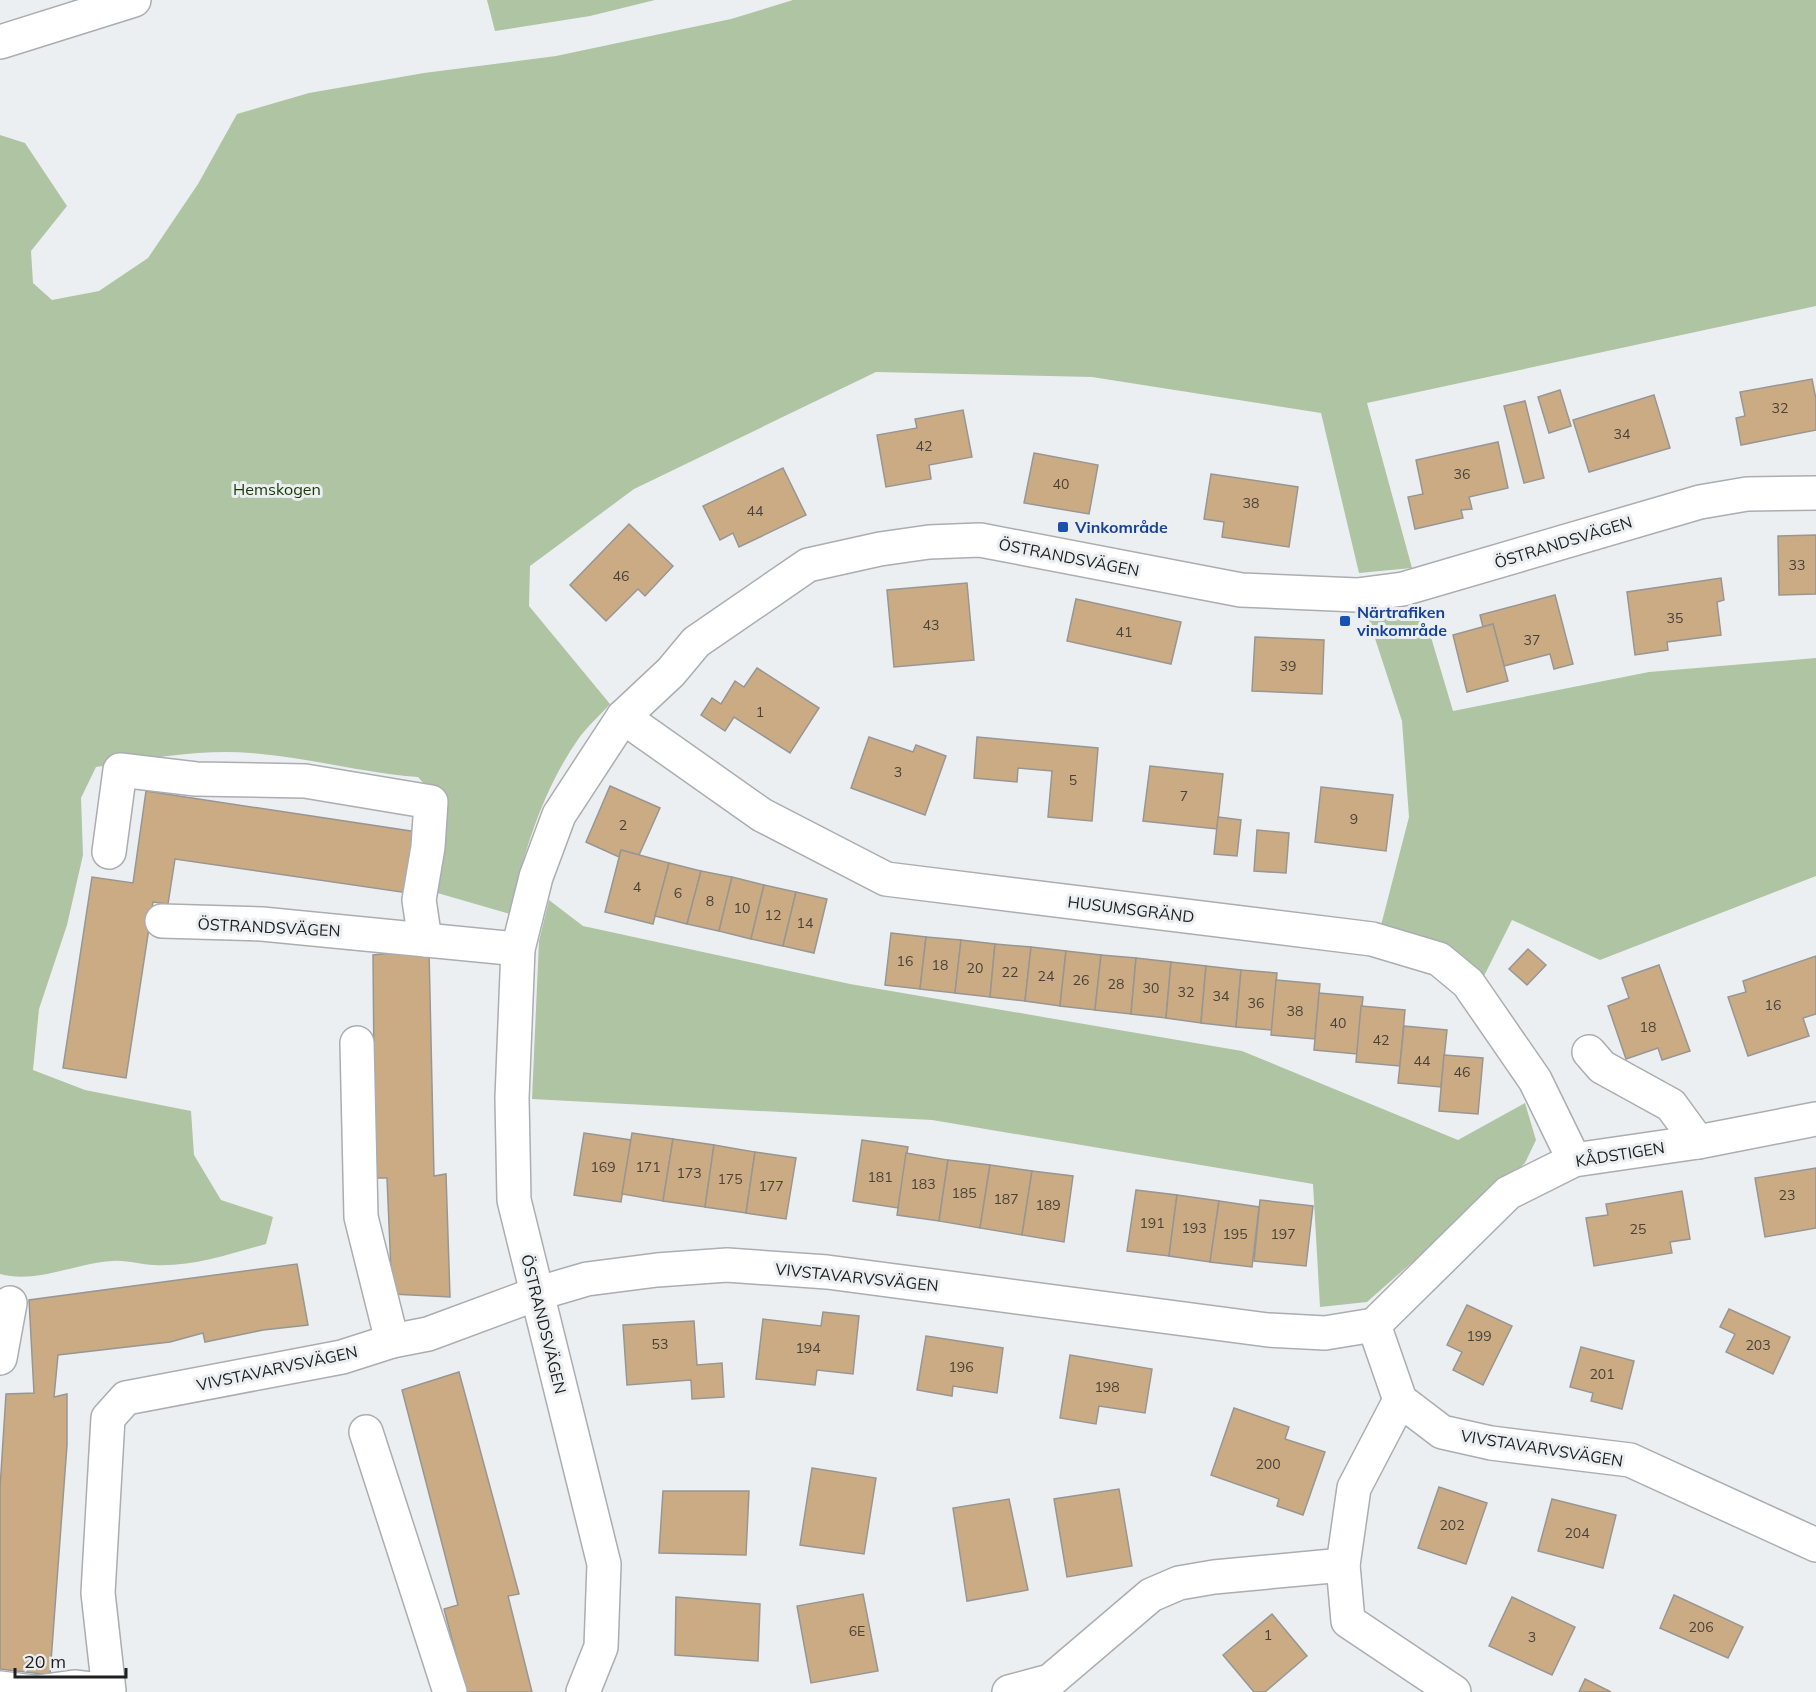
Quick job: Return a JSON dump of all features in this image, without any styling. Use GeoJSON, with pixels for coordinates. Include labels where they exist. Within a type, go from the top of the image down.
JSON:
{"type":"FeatureCollection","features":[{"type":"Feature","properties":{"kind":"street"},"geometry":{"type":"LineString","coordinates":[[0,42],[134,0]]}},
{"type":"Feature","properties":{"kind":"street","name":"ÖSTRANDSVÄGEN"},"geometry":{"type":"LineString","coordinates":[[583,1692],[601,1647],[604,1564],[514,1200],[512,1098],[518,949],[536,877],[559,815],[623,717],[671,672],[696,642],[808,565],[880,549],[929,542],[980,540],[1241,590],[1357,595],[1403,589],[1700,502],[1747,494],[1816,492]]}},
{"type":"Feature","properties":{"kind":"street","name":"HUSUMSGRÄND"},"geometry":{"type":"LineString","coordinates":[[623,717],[762,815],[886,879],[1372,939],[1439,959],[1468,983],[1535,1080],[1574,1160]]}},
{"type":"Feature","properties":{"kind":"street"},"geometry":{"type":"LineString","coordinates":[[109,852],[120,771],[196,779],[305,781],[431,802],[428,847],[419,900],[425,940]]}},
{"type":"Feature","properties":{"kind":"street","name":"ÖSTRANDSVÄGEN"},"geometry":{"type":"LineString","coordinates":[[162,921],[262,924],[518,949]]}},
{"type":"Feature","properties":{"kind":"street"},"geometry":{"type":"LineString","coordinates":[[357,1043],[361,1217],[392,1341]]}},
{"type":"Feature","properties":{"kind":"street"},"geometry":{"type":"LineString","coordinates":[[1589,1052],[1602,1067],[1671,1105],[1698,1142]]}},
{"type":"Feature","properties":{"kind":"street","name":"KÅDSTIGEN"},"geometry":{"type":"LineString","coordinates":[[1374,1325],[1508,1193],[1574,1160],[1698,1142],[1816,1119]]}},
{"type":"Feature","properties":{"kind":"street","name":"VIVSTAVARVSVÄGEN"},"geometry":{"type":"LineString","coordinates":[[109,1691],[98,1593],[108,1418],[126,1398],[342,1357],[392,1341],[428,1334],[536,1294],[587,1279],[657,1270],[727,1265],[827,1272],[1268,1329],[1325,1333],[1374,1325]]}},
{"type":"Feature","properties":{"kind":"street"},"geometry":{"type":"LineString","coordinates":[[0,1358],[10,1303]]}},
{"type":"Feature","properties":{"kind":"street"},"geometry":{"type":"LineString","coordinates":[[1374,1325],[1400,1401],[1354,1488],[1343,1565],[1348,1621],[1454,1692]]}},
{"type":"Feature","properties":{"kind":"street","name":"VIVSTAVARVSVÄGEN"},"geometry":{"type":"LineString","coordinates":[[1400,1401],[1442,1432],[1491,1443],[1630,1460],[1816,1545]]}},
{"type":"Feature","properties":{"kind":"street"},"geometry":{"type":"LineString","coordinates":[[366,1432],[450,1692]]}},
{"type":"Feature","properties":{"kind":"street"},"geometry":{"type":"LineString","coordinates":[[1009,1692],[1050,1681],[1151,1595],[1179,1583],[1214,1577],[1343,1565]]}},
{"type":"Feature","properties":{"kind":"street"},"geometry":{"type":"LineString","coordinates":[[38,1692],[74,1687],[109,1691]]}},
{"type":"Feature","properties":{"kind":"street"},"geometry":{"type":"LineString","coordinates":[[0,1688],[33,1692]]}},
{"type":"Feature","properties":{"kind":"green space"},"geometry":{"type":"Polygon","coordinates":[[[487,0],[655,0],[590,16],[495,31],[487,0]]]}},
{"type":"Feature","properties":{"kind":"green space","name":"Hemskogen"},"geometry":{"type":"Polygon","coordinates":[[[793,0],[1816,0],[1816,306],[1367,403],[1412,568],[1359,573],[1321,413],[1092,377],[876,372],[634,489],[530,566],[529,606],[610,704],[579,738],[545,800],[521,867],[510,914],[434,892],[435,796],[418,777],[272,755],[231,752],[173,756],[96,767],[81,798],[83,855],[67,925],[39,1009],[33,1070],[85,1090],[191,1111],[194,1155],[221,1200],[273,1217],[266,1244],[211,1259],[168,1265],[113,1261],[42,1275],[0,1274],[0,135],[25,143],[67,206],[31,251],[33,283],[52,300],[99,291],[148,258],[198,184],[237,114],[309,93],[424,73],[556,56],[731,19],[793,0]]]}},
{"type":"Feature","properties":{"kind":"green space"},"geometry":{"type":"Polygon","coordinates":[[[1422,607],[1453,711],[1649,672],[1816,658],[1816,876],[1600,960],[1512,920],[1477,990],[1379,933],[1409,817],[1402,721],[1368,617],[1422,607]]]}},
{"type":"Feature","properties":{"kind":"green space"},"geometry":{"type":"Polygon","coordinates":[[[549,900],[583,926],[850,984],[1242,1051],[1458,1140],[1525,1103],[1536,1140],[1525,1163],[1367,1302],[1320,1307],[1313,1184],[932,1120],[532,1099],[539,941],[549,900]]]}},
{"type":"Feature","properties":{"kind":"building"},"geometry":{"type":"Polygon","coordinates":[[[1812,379],[1816,399],[1816,430],[1741,445],[1736,418],[1745,416],[1740,392],[1812,379]]]}},
{"type":"Feature","properties":{"kind":"building"},"geometry":{"type":"Polygon","coordinates":[[[1560,390],[1571,426],[1549,433],[1538,397],[1560,390]]]}},
{"type":"Feature","properties":{"kind":"building"},"geometry":{"type":"Polygon","coordinates":[[[1654,395],[1670,448],[1589,472],[1573,420],[1654,395]]]}},
{"type":"Feature","properties":{"kind":"building"},"geometry":{"type":"Polygon","coordinates":[[[1525,401],[1544,478],[1524,483],[1504,406],[1525,401]]]}},
{"type":"Feature","properties":{"kind":"building"},"geometry":{"type":"Polygon","coordinates":[[[963,410],[972,457],[929,465],[931,479],[886,487],[877,435],[917,428],[915,419],[963,410]]]}},
{"type":"Feature","properties":{"kind":"building"},"geometry":{"type":"Polygon","coordinates":[[[1498,442],[1508,488],[1469,497],[1472,509],[1461,510],[1463,518],[1415,529],[1408,497],[1423,494],[1416,460],[1498,442]]]}},
{"type":"Feature","properties":{"kind":"building"},"geometry":{"type":"Polygon","coordinates":[[[1034,453],[1098,465],[1089,514],[1024,503],[1034,453]]]}},
{"type":"Feature","properties":{"kind":"building"},"geometry":{"type":"Polygon","coordinates":[[[783,468],[806,515],[739,547],[733,533],[720,540],[703,506],[783,468]]]}},
{"type":"Feature","properties":{"kind":"building"},"geometry":{"type":"Polygon","coordinates":[[[1211,474],[1298,487],[1289,547],[1222,537],[1224,522],[1204,519],[1211,474]]]}},
{"type":"Feature","properties":{"kind":"building"},"geometry":{"type":"Polygon","coordinates":[[[629,524],[673,566],[645,596],[638,589],[606,621],[570,585],[629,524]]]}},
{"type":"Feature","properties":{"kind":"building"},"geometry":{"type":"Polygon","coordinates":[[[1816,535],[1816,594],[1779,595],[1778,536],[1816,535]]]}},
{"type":"Feature","properties":{"kind":"building"},"geometry":{"type":"Polygon","coordinates":[[[1721,578],[1724,600],[1717,602],[1721,635],[1667,642],[1668,650],[1635,655],[1627,592],[1721,578]]]}},
{"type":"Feature","properties":{"kind":"building"},"geometry":{"type":"Polygon","coordinates":[[[967,583],[974,660],[894,667],[887,590],[967,583]]]}},
{"type":"Feature","properties":{"kind":"building"},"geometry":{"type":"Polygon","coordinates":[[[1555,595],[1573,664],[1554,669],[1550,654],[1504,666],[1493,624],[1483,627],[1480,615],[1555,595]]]}},
{"type":"Feature","properties":{"kind":"building"},"geometry":{"type":"Polygon","coordinates":[[[1076,599],[1181,622],[1171,664],[1067,641],[1076,599]]]}},
{"type":"Feature","properties":{"kind":"building"},"geometry":{"type":"Polygon","coordinates":[[[1493,624],[1508,681],[1467,692],[1453,635],[1493,624]]]}},
{"type":"Feature","properties":{"kind":"building"},"geometry":{"type":"Polygon","coordinates":[[[1255,637],[1324,640],[1322,694],[1252,691],[1255,637]]]}},
{"type":"Feature","properties":{"kind":"building"},"geometry":{"type":"Polygon","coordinates":[[[757,668],[819,708],[790,753],[734,717],[725,731],[701,715],[712,698],[721,704],[735,681],[744,687],[757,668]]]}},
{"type":"Feature","properties":{"kind":"building"},"geometry":{"type":"Polygon","coordinates":[[[869,737],[913,752],[916,745],[946,756],[925,815],[851,788],[869,737]]]}},
{"type":"Feature","properties":{"kind":"building"},"geometry":{"type":"Polygon","coordinates":[[[977,737],[1098,748],[1092,821],[1048,817],[1052,771],[1018,768],[1017,782],[974,778],[977,737]]]}},
{"type":"Feature","properties":{"kind":"building"},"geometry":{"type":"Polygon","coordinates":[[[1150,766],[1223,774],[1217,829],[1143,821],[1150,766]]]}},
{"type":"Feature","properties":{"kind":"building"},"geometry":{"type":"Polygon","coordinates":[[[610,786],[660,808],[639,855],[621,850],[619,857],[586,842],[610,786]]]}},
{"type":"Feature","properties":{"kind":"building"},"geometry":{"type":"Polygon","coordinates":[[[1321,787],[1393,795],[1386,851],[1315,842],[1321,787]]]}},
{"type":"Feature","properties":{"kind":"building"},"geometry":{"type":"Polygon","coordinates":[[[146,791],[417,832],[408,893],[175,859],[168,904],[153,902],[126,1078],[63,1068],[92,877],[133,883],[146,791]]]}},
{"type":"Feature","properties":{"kind":"building"},"geometry":{"type":"Polygon","coordinates":[[[1218,817],[1241,820],[1237,856],[1214,854],[1218,817]]]}},
{"type":"Feature","properties":{"kind":"building"},"geometry":{"type":"Polygon","coordinates":[[[1257,830],[1289,833],[1286,873],[1254,871],[1257,830]]]}},
{"type":"Feature","properties":{"kind":"building"},"geometry":{"type":"Polygon","coordinates":[[[621,850],[669,863],[653,924],[605,912],[621,850]]]}},
{"type":"Feature","properties":{"kind":"building"},"geometry":{"type":"Polygon","coordinates":[[[669,863],[701,871],[687,924],[655,916],[669,863]]]}},
{"type":"Feature","properties":{"kind":"building"},"geometry":{"type":"Polygon","coordinates":[[[701,871],[732,877],[719,931],[687,924],[701,871]]]}},
{"type":"Feature","properties":{"kind":"building"},"geometry":{"type":"Polygon","coordinates":[[[732,877],[764,885],[751,939],[719,931],[732,877]]]}},
{"type":"Feature","properties":{"kind":"building"},"geometry":{"type":"Polygon","coordinates":[[[764,885],[796,892],[783,946],[751,939],[764,885]]]}},
{"type":"Feature","properties":{"kind":"building"},"geometry":{"type":"Polygon","coordinates":[[[796,892],[827,899],[814,953],[783,946],[796,892]]]}},
{"type":"Feature","properties":{"kind":"building"},"geometry":{"type":"Polygon","coordinates":[[[891,933],[926,937],[920,989],[885,985],[891,933]]]}},
{"type":"Feature","properties":{"kind":"building"},"geometry":{"type":"Polygon","coordinates":[[[926,937],[961,940],[955,993],[920,989],[926,937]]]}},
{"type":"Feature","properties":{"kind":"building"},"geometry":{"type":"Polygon","coordinates":[[[961,940],[995,944],[990,997],[955,993],[961,940]]]}},
{"type":"Feature","properties":{"kind":"building"},"geometry":{"type":"Polygon","coordinates":[[[995,944],[1031,947],[1025,1001],[990,997],[995,944]]]}},
{"type":"Feature","properties":{"kind":"building"},"geometry":{"type":"Polygon","coordinates":[[[1031,947],[1066,951],[1060,1006],[1025,1001],[1031,947]]]}},
{"type":"Feature","properties":{"kind":"building"},"geometry":{"type":"Polygon","coordinates":[[[429,949],[434,1176],[446,1174],[450,1297],[392,1294],[387,1178],[375,1178],[373,955],[429,949]]]}},
{"type":"Feature","properties":{"kind":"building"},"geometry":{"type":"Polygon","coordinates":[[[1528,949],[1546,965],[1527,985],[1509,969],[1528,949]]]}},
{"type":"Feature","properties":{"kind":"building"},"geometry":{"type":"Polygon","coordinates":[[[1066,951],[1101,955],[1095,1010],[1060,1006],[1066,951]]]}},
{"type":"Feature","properties":{"kind":"building"},"geometry":{"type":"Polygon","coordinates":[[[1101,955],[1136,958],[1131,1014],[1095,1010],[1101,955]]]}},
{"type":"Feature","properties":{"kind":"building"},"geometry":{"type":"Polygon","coordinates":[[[1816,956],[1816,1014],[1803,1018],[1809,1036],[1748,1056],[1728,997],[1746,992],[1743,981],[1816,956]]]}},
{"type":"Feature","properties":{"kind":"building"},"geometry":{"type":"Polygon","coordinates":[[[1136,958],[1171,962],[1166,1018],[1131,1014],[1136,958]]]}},
{"type":"Feature","properties":{"kind":"building"},"geometry":{"type":"Polygon","coordinates":[[[1171,962],[1206,966],[1201,1023],[1166,1018],[1171,962]]]}},
{"type":"Feature","properties":{"kind":"building"},"geometry":{"type":"Polygon","coordinates":[[[1659,965],[1690,1051],[1662,1060],[1658,1048],[1626,1059],[1608,1006],[1629,998],[1622,978],[1659,965]]]}},
{"type":"Feature","properties":{"kind":"building"},"geometry":{"type":"Polygon","coordinates":[[[1206,966],[1241,970],[1236,1027],[1201,1023],[1206,966]]]}},
{"type":"Feature","properties":{"kind":"building"},"geometry":{"type":"Polygon","coordinates":[[[1241,970],[1277,973],[1272,1030],[1236,1027],[1241,970]]]}},
{"type":"Feature","properties":{"kind":"building"},"geometry":{"type":"Polygon","coordinates":[[[1276,980],[1320,984],[1315,1039],[1271,1035],[1276,980]]]}},
{"type":"Feature","properties":{"kind":"building"},"geometry":{"type":"Polygon","coordinates":[[[1319,993],[1363,997],[1357,1054],[1314,1050],[1319,993]]]}},
{"type":"Feature","properties":{"kind":"building"},"geometry":{"type":"Polygon","coordinates":[[[1361,1006],[1405,1010],[1400,1066],[1356,1062],[1361,1006]]]}},
{"type":"Feature","properties":{"kind":"building"},"geometry":{"type":"Polygon","coordinates":[[[1404,1026],[1447,1030],[1441,1087],[1398,1083],[1404,1026]]]}},
{"type":"Feature","properties":{"kind":"building"},"geometry":{"type":"Polygon","coordinates":[[[1444,1055],[1483,1058],[1478,1114],[1439,1111],[1444,1055]]]}},
{"type":"Feature","properties":{"kind":"building"},"geometry":{"type":"Polygon","coordinates":[[[584,1133],[631,1140],[621,1202],[574,1195],[584,1133]]]}},
{"type":"Feature","properties":{"kind":"building"},"geometry":{"type":"Polygon","coordinates":[[[632,1133],[673,1139],[663,1201],[622,1194],[632,1133]]]}},
{"type":"Feature","properties":{"kind":"building"},"geometry":{"type":"Polygon","coordinates":[[[673,1139],[714,1145],[705,1207],[663,1201],[673,1139]]]}},
{"type":"Feature","properties":{"kind":"building"},"geometry":{"type":"Polygon","coordinates":[[[862,1140],[908,1147],[898,1208],[853,1201],[862,1140]]]}},
{"type":"Feature","properties":{"kind":"building"},"geometry":{"type":"Polygon","coordinates":[[[714,1145],[755,1152],[746,1213],[705,1207],[714,1145]]]}},
{"type":"Feature","properties":{"kind":"building"},"geometry":{"type":"Polygon","coordinates":[[[755,1152],[796,1158],[786,1219],[746,1213],[755,1152]]]}},
{"type":"Feature","properties":{"kind":"building"},"geometry":{"type":"Polygon","coordinates":[[[906,1153],[948,1160],[939,1221],[897,1215],[906,1153]]]}},
{"type":"Feature","properties":{"kind":"building"},"geometry":{"type":"Polygon","coordinates":[[[948,1160],[990,1165],[980,1228],[939,1221],[948,1160]]]}},
{"type":"Feature","properties":{"kind":"building"},"geometry":{"type":"Polygon","coordinates":[[[990,1165],[1032,1171],[1022,1235],[980,1228],[990,1165]]]}},
{"type":"Feature","properties":{"kind":"building"},"geometry":{"type":"Polygon","coordinates":[[[1816,1168],[1816,1228],[1765,1237],[1755,1178],[1816,1168]]]}},
{"type":"Feature","properties":{"kind":"building"},"geometry":{"type":"Polygon","coordinates":[[[1032,1171],[1073,1176],[1064,1242],[1022,1235],[1032,1171]]]}},
{"type":"Feature","properties":{"kind":"building"},"geometry":{"type":"Polygon","coordinates":[[[1136,1190],[1177,1195],[1169,1256],[1127,1251],[1136,1190]]]}},
{"type":"Feature","properties":{"kind":"building"},"geometry":{"type":"Polygon","coordinates":[[[1682,1191],[1690,1239],[1670,1242],[1672,1253],[1594,1266],[1586,1218],[1608,1215],[1606,1204],[1682,1191]]]}},
{"type":"Feature","properties":{"kind":"building"},"geometry":{"type":"Polygon","coordinates":[[[1177,1195],[1219,1201],[1210,1262],[1169,1256],[1177,1195]]]}},
{"type":"Feature","properties":{"kind":"building"},"geometry":{"type":"Polygon","coordinates":[[[1260,1200],[1313,1206],[1306,1266],[1254,1261],[1260,1200]]]}},
{"type":"Feature","properties":{"kind":"building"},"geometry":{"type":"Polygon","coordinates":[[[1219,1201],[1259,1207],[1252,1267],[1210,1262],[1219,1201]]]}},
{"type":"Feature","properties":{"kind":"building"},"geometry":{"type":"Polygon","coordinates":[[[297,1264],[308,1325],[263,1330],[205,1342],[203,1333],[170,1342],[58,1355],[54,1397],[67,1394],[67,1445],[50,1675],[0,1669],[0,1488],[6,1394],[34,1393],[29,1300],[297,1264]]]}},
{"type":"Feature","properties":{"kind":"building"},"geometry":{"type":"Polygon","coordinates":[[[1467,1305],[1512,1326],[1483,1385],[1453,1370],[1462,1352],[1447,1345],[1467,1305]]]}},
{"type":"Feature","properties":{"kind":"building"},"geometry":{"type":"Polygon","coordinates":[[[1729,1309],[1790,1337],[1773,1374],[1726,1352],[1735,1334],[1720,1327],[1729,1309]]]}},
{"type":"Feature","properties":{"kind":"building"},"geometry":{"type":"Polygon","coordinates":[[[823,1312],[859,1316],[853,1374],[817,1370],[815,1385],[756,1379],[763,1319],[821,1326],[823,1312]]]}},
{"type":"Feature","properties":{"kind":"building"},"geometry":{"type":"Polygon","coordinates":[[[694,1321],[697,1365],[722,1363],[724,1397],[692,1399],[691,1380],[627,1385],[623,1325],[694,1321]]]}},
{"type":"Feature","properties":{"kind":"building"},"geometry":{"type":"Polygon","coordinates":[[[926,1336],[1003,1348],[997,1393],[953,1386],[952,1396],[917,1390],[926,1336]]]}},
{"type":"Feature","properties":{"kind":"building"},"geometry":{"type":"Polygon","coordinates":[[[1581,1347],[1634,1361],[1622,1409],[1591,1401],[1593,1393],[1570,1387],[1581,1347]]]}},
{"type":"Feature","properties":{"kind":"building"},"geometry":{"type":"Polygon","coordinates":[[[1070,1355],[1152,1369],[1145,1413],[1099,1406],[1096,1424],[1060,1418],[1070,1355]]]}},
{"type":"Feature","properties":{"kind":"building"},"geometry":{"type":"Polygon","coordinates":[[[459,1372],[519,1594],[508,1596],[532,1692],[466,1692],[444,1609],[458,1605],[402,1390],[459,1372]]]}},
{"type":"Feature","properties":{"kind":"building"},"geometry":{"type":"Polygon","coordinates":[[[1234,1408],[1289,1427],[1285,1439],[1325,1452],[1303,1515],[1277,1506],[1279,1499],[1211,1475],[1234,1408]]]}},
{"type":"Feature","properties":{"kind":"building"},"geometry":{"type":"Polygon","coordinates":[[[812,1468],[876,1478],[864,1554],[800,1545],[812,1468]]]}},
{"type":"Feature","properties":{"kind":"building"},"geometry":{"type":"Polygon","coordinates":[[[1439,1487],[1487,1503],[1466,1564],[1418,1548],[1439,1487]]]}},
{"type":"Feature","properties":{"kind":"building"},"geometry":{"type":"Polygon","coordinates":[[[1119,1489],[1132,1566],[1067,1577],[1054,1499],[1119,1489]]]}},
{"type":"Feature","properties":{"kind":"building"},"geometry":{"type":"Polygon","coordinates":[[[663,1491],[749,1491],[746,1555],[659,1553],[663,1491]]]}},
{"type":"Feature","properties":{"kind":"building"},"geometry":{"type":"Polygon","coordinates":[[[1009,1499],[1028,1590],[967,1601],[953,1508],[1009,1499]]]}},
{"type":"Feature","properties":{"kind":"building"},"geometry":{"type":"Polygon","coordinates":[[[1552,1499],[1616,1515],[1603,1568],[1538,1551],[1552,1499]]]}},
{"type":"Feature","properties":{"kind":"building"},"geometry":{"type":"Polygon","coordinates":[[[863,1594],[878,1671],[811,1683],[797,1606],[863,1594]]]}},
{"type":"Feature","properties":{"kind":"building"},"geometry":{"type":"Polygon","coordinates":[[[1674,1595],[1743,1627],[1728,1658],[1660,1628],[1674,1595]]]}},
{"type":"Feature","properties":{"kind":"building"},"geometry":{"type":"Polygon","coordinates":[[[676,1597],[760,1604],[758,1661],[675,1655],[676,1597]]]}},
{"type":"Feature","properties":{"kind":"building"},"geometry":{"type":"Polygon","coordinates":[[[1512,1597],[1575,1627],[1552,1675],[1489,1646],[1512,1597]]]}},
{"type":"Feature","properties":{"kind":"building"},"geometry":{"type":"Polygon","coordinates":[[[1272,1614],[1307,1656],[1265,1692],[1254,1692],[1223,1655],[1272,1614]]]}},
{"type":"Feature","properties":{"kind":"building"},"geometry":{"type":"Polygon","coordinates":[[[1585,1679],[1611,1692],[1579,1692],[1585,1679]]]}},
{"type":"Feature","properties":{"kind":"place","name":"Vinkområde"},"geometry":{"type":"Point","coordinates":[1063,527]}},
{"type":"Feature","properties":{"kind":"place","name":"Närtrafiken vinkområde"},"geometry":{"type":"Point","coordinates":[1345,621]}}]}
